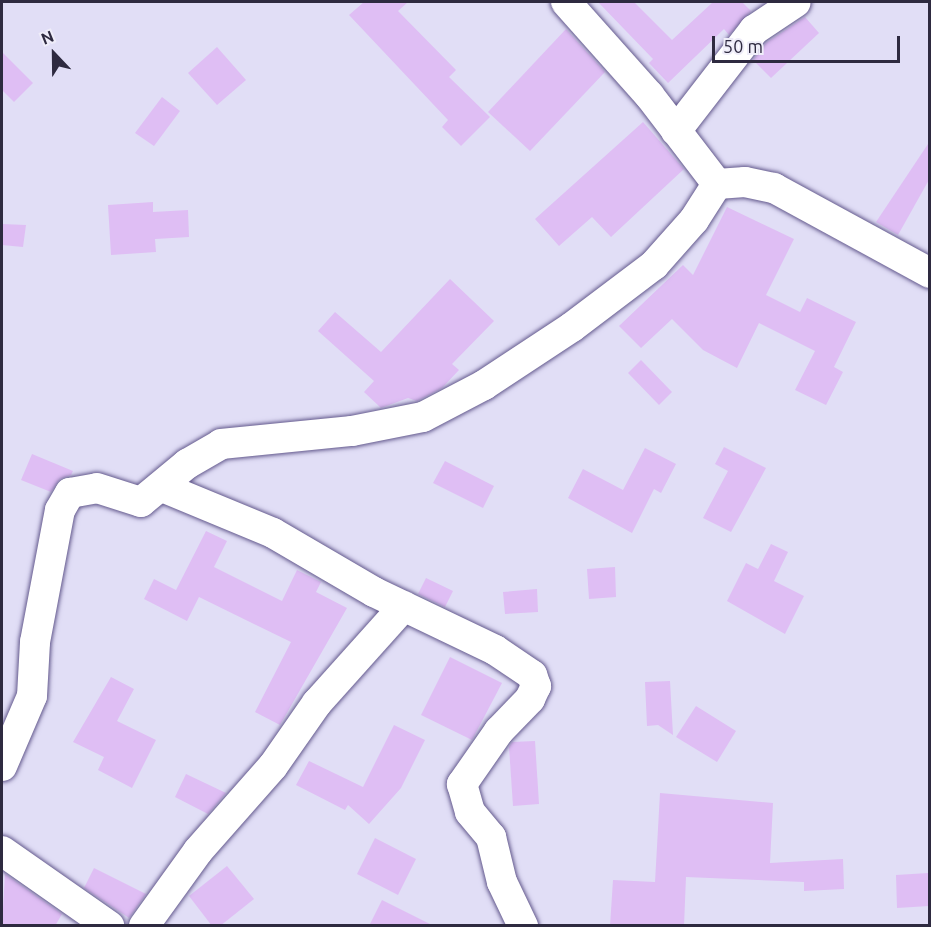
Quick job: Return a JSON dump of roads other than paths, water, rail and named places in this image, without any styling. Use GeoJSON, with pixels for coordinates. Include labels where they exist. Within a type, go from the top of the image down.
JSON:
{"type":"FeatureCollection","features":[{"type":"Feature","properties":{"kind":"street"},"geometry":{"type":"LineString","coordinates":[[567,2],[676,131],[717,184]]}},
{"type":"Feature","properties":{"kind":"street"},"geometry":{"type":"LineString","coordinates":[[676,131],[754,30],[796,2]]}},
{"type":"Feature","properties":{"kind":"street"},"geometry":{"type":"LineString","coordinates":[[717,184],[745,182],[774,188],[930,273]]}},
{"type":"Feature","properties":{"kind":"street"},"geometry":{"type":"LineString","coordinates":[[2,766],[32,696],[34,642],[65,501],[70,493],[97,488],[141,502],[162,488],[187,464],[221,444],[352,431],[423,417],[484,385],[654,265],[694,220],[717,184]]}},
{"type":"Feature","properties":{"kind":"street"},"geometry":{"type":"LineString","coordinates":[[162,488],[273,533],[404,606],[495,650],[532,675],[536,686],[530,699],[499,731],[462,784],[470,812],[491,837],[502,882],[523,926]]}},
{"type":"Feature","properties":{"kind":"street"},"geometry":{"type":"LineString","coordinates":[[144,926],[198,852],[273,766],[316,703],[404,606]]}},
{"type":"Feature","properties":{"kind":"street"},"geometry":{"type":"LineString","coordinates":[[4,858],[109,926]]}}]}
